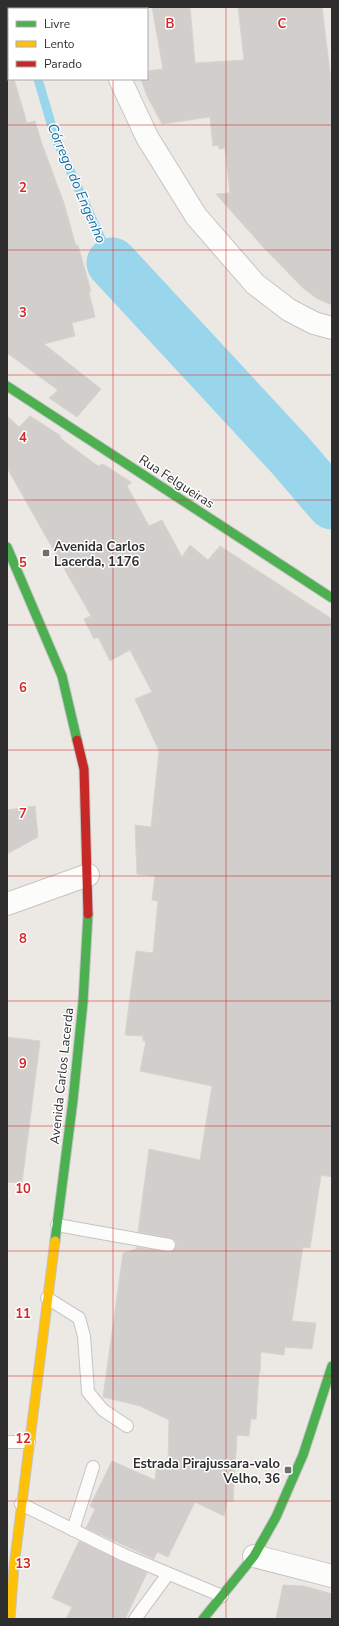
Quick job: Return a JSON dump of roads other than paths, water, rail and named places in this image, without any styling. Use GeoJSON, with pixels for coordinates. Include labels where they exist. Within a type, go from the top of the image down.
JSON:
{"type":"FeatureCollection","features":[{"type":"Feature","properties":{"kind":"main road","name":"Rua Felgueiras"},"geometry":{"type":"LineString","coordinates":[[7,386],[332,598]]}},
{"type":"Feature","properties":{"kind":"main road","name":"Avenida Carlos Lacerda"},"geometry":{"type":"LineString","coordinates":[[7,547],[62,676],[84,769],[88,875],[88,916],[83,1002],[73,1100],[21,1504],[10,1619]]}},
{"type":"Feature","properties":{"kind":"main road"},"geometry":{"type":"LineString","coordinates":[[203,1619],[254,1556],[290,1487],[303,1455],[332,1366]]}},
{"type":"Feature","properties":{"kind":"street"},"geometry":{"type":"LineString","coordinates":[[120,80],[147,136],[196,216],[255,284],[289,310],[314,323],[332,328]]}},
{"type":"Feature","properties":{"kind":"street"},"geometry":{"type":"LineString","coordinates":[[7,904],[88,875]]}},
{"type":"Feature","properties":{"kind":"street"},"geometry":{"type":"LineString","coordinates":[[254,1556],[332,1576]]}},
{"type":"Feature","properties":{"kind":"lane"},"geometry":{"type":"LineString","coordinates":[[57,1225],[170,1245]]}},
{"type":"Feature","properties":{"kind":"lane"},"geometry":{"type":"LineString","coordinates":[[47,1298],[79,1318],[84,1336],[88,1392],[103,1410],[127,1426]]}},
{"type":"Feature","properties":{"kind":"lane"},"geometry":{"type":"LineString","coordinates":[[7,1442],[29,1442]]}},
{"type":"Feature","properties":{"kind":"lane"},"geometry":{"type":"LineString","coordinates":[[73,1530],[93,1467]]}},
{"type":"Feature","properties":{"kind":"lane"},"geometry":{"type":"LineString","coordinates":[[21,1504],[124,1556],[222,1596]]}},
{"type":"Feature","properties":{"kind":"lane"},"geometry":{"type":"LineString","coordinates":[[135,1619],[168,1574]]}},
{"type":"Feature","properties":{"kind":"waterway","name":"Córrego do Engenho"},"geometry":{"type":"LineString","coordinates":[[38,80],[55,137],[112,263]]}},
{"type":"Feature","properties":{"kind":"waterway"},"geometry":{"type":"LineString","coordinates":[[112,263],[290,455],[332,504]]}},
{"type":"Feature","properties":{"kind":"place","name":"Avenida Carlos Lacerda, 1176"},"geometry":{"type":"Point","coordinates":[46,553]}},
{"type":"Feature","properties":{"kind":"place","name":"Estrada Pirajussara-valo Velho, 36"},"geometry":{"type":"Point","coordinates":[288,1470]}}]}
